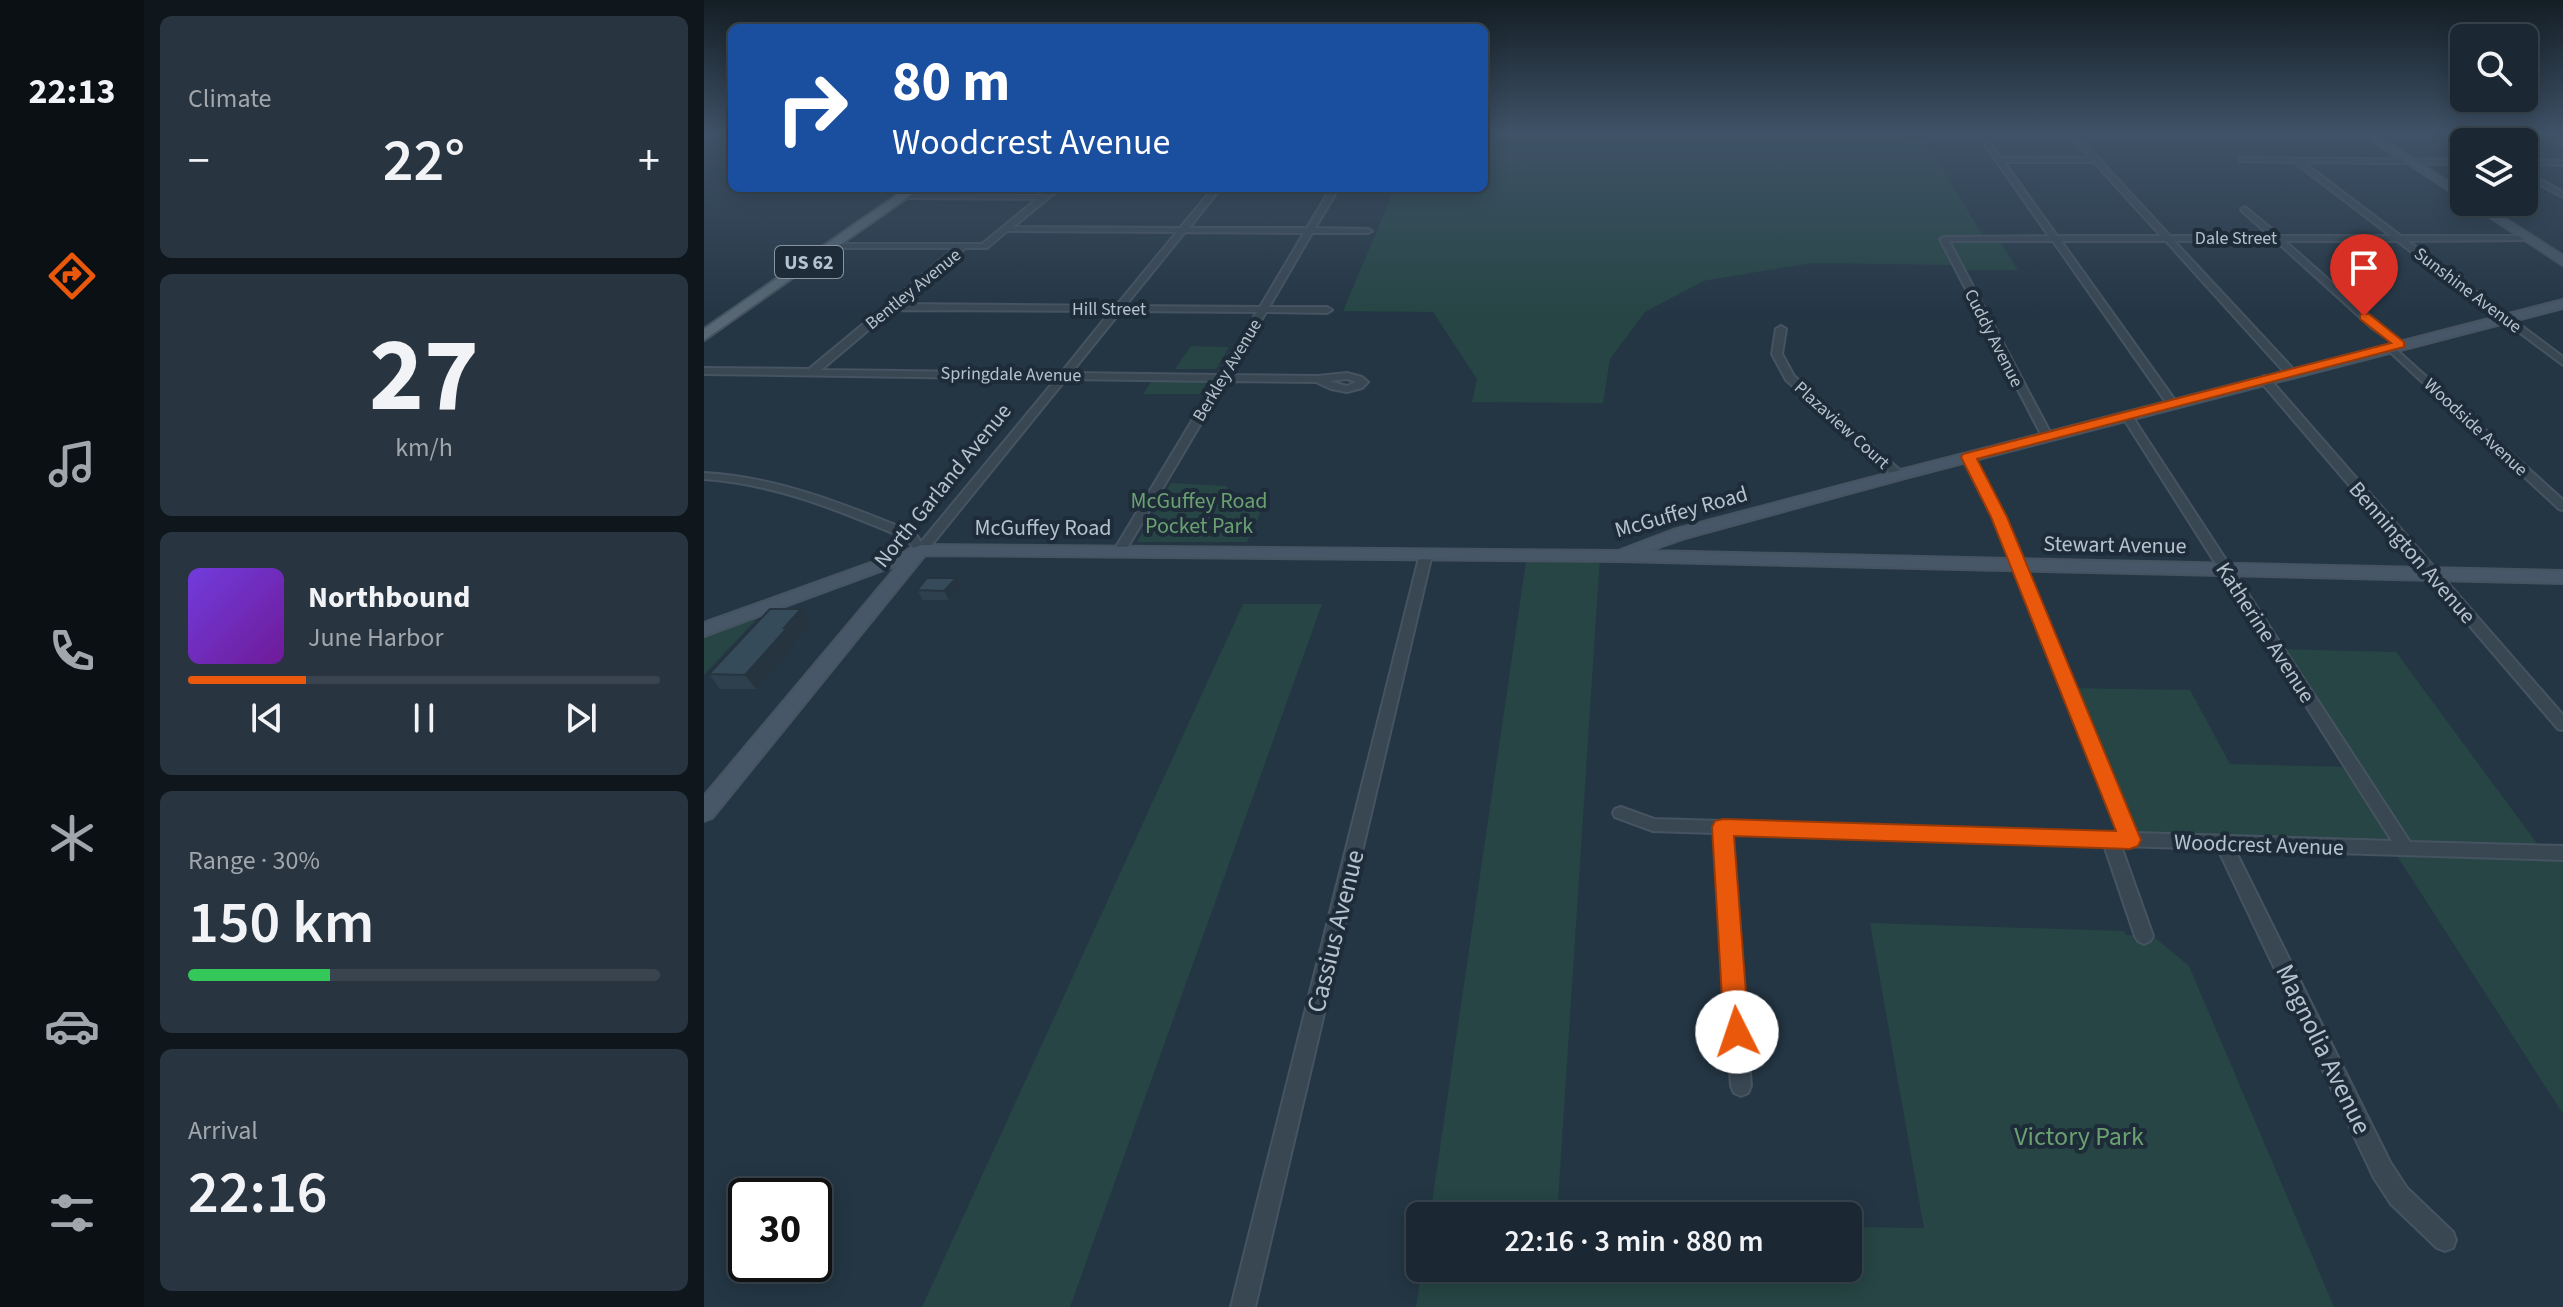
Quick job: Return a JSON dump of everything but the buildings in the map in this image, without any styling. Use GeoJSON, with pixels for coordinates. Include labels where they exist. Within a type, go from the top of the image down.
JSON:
{"type":"FeatureCollection","features":[{"type":"Feature","properties":{"kind":"main road","name":"US 62"},"geometry":{"type":"LineString","coordinates":[[704,336],[906,194]]}},
{"type":"Feature","properties":{"kind":"street"},"geometry":{"type":"LineString","coordinates":[[964,194],[1046,197]]}},
{"type":"Feature","properties":{"kind":"street","name":"Bentley Avenue"},"geometry":{"type":"LineString","coordinates":[[812,372],[962,247],[990,245],[1049,194]]}},
{"type":"Feature","properties":{"kind":"street","name":"North Garland Avenue"},"geometry":{"type":"LineString","coordinates":[[704,812],[1212,194]]}},
{"type":"Feature","properties":{"kind":"street","name":"Berkley Avenue"},"geometry":{"type":"LineString","coordinates":[[1119,552],[1331,194]]}},
{"type":"Feature","properties":{"kind":"street"},"geometry":{"type":"LineString","coordinates":[[2024,194],[2172,403]]}},
{"type":"Feature","properties":{"kind":"street"},"geometry":{"type":"LineString","coordinates":[[2127,194],[2290,372]]}},
{"type":"Feature","properties":{"kind":"street","name":"Sunshine Avenue"},"geometry":{"type":"LineString","coordinates":[[2341,194],[2563,362]]}},
{"type":"Feature","properties":{"kind":"street","name":"Woodside Avenue"},"geometry":{"type":"LineString","coordinates":[[2245,209],[2374,325],[2563,506]]}},
{"type":"Feature","properties":{"kind":"street"},"geometry":{"type":"LineString","coordinates":[[2494,216],[2563,261]]}},
{"type":"Feature","properties":{"kind":"street"},"geometry":{"type":"LineString","coordinates":[[1008,229],[1368,231]]}},
{"type":"Feature","properties":{"kind":"street","name":"Dale Street"},"geometry":{"type":"LineString","coordinates":[[1944,239],[2528,238]]}},
{"type":"Feature","properties":{"kind":"street","name":"Cuddy Avenue"},"geometry":{"type":"LineString","coordinates":[[1944,239],[2047,436]]}},
{"type":"Feature","properties":{"kind":"street"},"geometry":{"type":"LineString","coordinates":[[833,246],[962,247]]}},
{"type":"Feature","properties":{"kind":"street","name":"McGuffey Road"},"geometry":{"type":"LineString","coordinates":[[704,630],[921,550],[1618,556],[1679,534],[1899,475],[2563,304]]}},
{"type":"Feature","properties":{"kind":"street","name":"Hill Street"},"geometry":{"type":"LineString","coordinates":[[890,307],[1327,310]]}},
{"type":"Feature","properties":{"kind":"street","name":"Plazaview Court"},"geometry":{"type":"LineString","coordinates":[[1781,329],[1777,354],[1790,378],[1899,475]]}},
{"type":"Feature","properties":{"kind":"street","name":"Springdale Avenue"},"geometry":{"type":"LineString","coordinates":[[704,371],[1318,379]]}},
{"type":"Feature","properties":{"kind":"street","name":"Bennington Avenue"},"geometry":{"type":"LineString","coordinates":[[2264,379],[2563,725]]}},
{"type":"Feature","properties":{"kind":"street","name":"Katherine Avenue"},"geometry":{"type":"LineString","coordinates":[[2127,416],[2405,848]]}},
{"type":"Feature","properties":{"kind":"street"},"geometry":{"type":"LineString","coordinates":[[1968,457],[1999,517],[2130,840]]}},
{"type":"Feature","properties":{"kind":"street"},"geometry":{"type":"LineString","coordinates":[[704,476],[759,481],[803,493],[911,536],[921,550]]}},
{"type":"Feature","properties":{"kind":"street","name":"Cassius Avenue"},"geometry":{"type":"LineString","coordinates":[[1243,1307],[1426,554]]}},
{"type":"Feature","properties":{"kind":"street","name":"Stewart Avenue"},"geometry":{"type":"LineString","coordinates":[[1618,556],[2563,577]]}},
{"type":"Feature","properties":{"kind":"street","name":"Woodcrest Avenue"},"geometry":{"type":"LineString","coordinates":[[1621,813],[1653,825],[2563,853]]}},
{"type":"Feature","properties":{"kind":"street"},"geometry":{"type":"LineString","coordinates":[[1723,827],[1741,1086]]}},
{"type":"Feature","properties":{"kind":"street"},"geometry":{"type":"LineString","coordinates":[[2110,840],[2144,936]]}},
{"type":"Feature","properties":{"kind":"street","name":"Magnolia Avenue"},"geometry":{"type":"LineString","coordinates":[[2223,843],[2382,1170],[2399,1196],[2445,1240]]}},
{"type":"Feature","properties":{"kind":"green space"},"geometry":{"type":"Polygon","coordinates":[[[1392,194],[1958,194],[1984,237],[1998,238],[2018,270],[1959,270],[1957,265],[1812,263],[1703,281],[1645,312],[1610,359],[1603,403],[1472,402],[1477,379],[1433,312],[1343,311],[1392,194]]]}},
{"type":"Feature","properties":{"kind":"green space"},"geometry":{"type":"Polygon","coordinates":[[[1191,346],[1229,347],[1216,369],[1175,369],[1191,346]]]}},
{"type":"Feature","properties":{"kind":"green space"},"geometry":{"type":"Polygon","coordinates":[[[1152,381],[1208,381],[1200,394],[1143,394],[1152,381]]]}},
{"type":"Feature","properties":{"kind":"green space","name":"McGuffey Road Pocket Park"},"geometry":{"type":"Polygon","coordinates":[[[1171,483],[1226,486],[1236,499],[1258,505],[1260,513],[1247,542],[1137,542],[1171,483]]]}},
{"type":"Feature","properties":{"kind":"green space"},"geometry":{"type":"Polygon","coordinates":[[[1527,555],[1600,556],[1558,1202],[1432,1202],[1527,555]]]}},
{"type":"Feature","properties":{"kind":"green space"},"geometry":{"type":"Polygon","coordinates":[[[1243,604],[1322,604],[1070,1307],[922,1307],[1243,604]]]}},
{"type":"Feature","properties":{"kind":"green space"},"geometry":{"type":"Polygon","coordinates":[[[768,607],[704,675],[704,630],[768,607]]]}},
{"type":"Feature","properties":{"kind":"green space"},"geometry":{"type":"Polygon","coordinates":[[[2276,649],[2396,652],[2544,853],[2563,853],[2563,1114],[2392,848],[2130,840],[2067,688],[2190,690],[2230,764],[2351,767],[2276,649]]]}},
{"type":"Feature","properties":{"kind":"green space","name":"Victory Park"},"geometry":{"type":"Polygon","coordinates":[[[1870,923],[2124,931],[2126,935],[2153,936],[2189,966],[2334,1307],[1416,1307],[1420,1282],[1862,1282],[1862,1227],[1924,1228],[1870,923]]]}},
{"type":"Feature","properties":{"kind":"route"},"geometry":{"type":"LineString","coordinates":[[1737,1032],[1723,827],[2130,840],[1999,517],[1968,457],[2400,344],[2364,316]]}}]}
